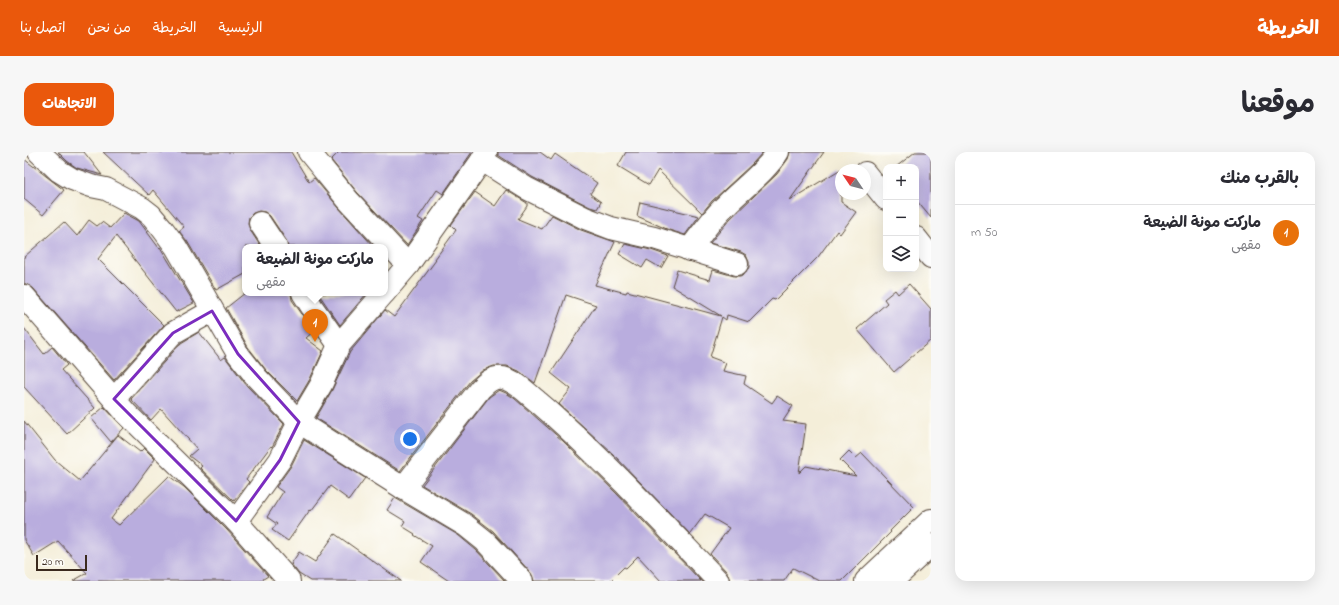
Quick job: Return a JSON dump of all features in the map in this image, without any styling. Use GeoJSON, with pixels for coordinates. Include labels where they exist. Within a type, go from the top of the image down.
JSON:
{"type":"FeatureCollection","features":[{"type":"Feature","properties":{"kind":"street"},"geometry":{"type":"LineString","coordinates":[[39,152],[59,171],[72,179],[91,186],[106,189],[142,208],[151,215],[176,247],[212,312],[242,360],[299,422],[403,488],[465,525],[486,541],[522,581]]}},
{"type":"Feature","properties":{"kind":"street"},"geometry":{"type":"LineString","coordinates":[[309,152],[348,200],[408,265]]}},
{"type":"Feature","properties":{"kind":"street"},"geometry":{"type":"LineString","coordinates":[[689,250],[724,206],[770,163],[778,152]]}},
{"type":"Feature","properties":{"kind":"street"},"geometry":{"type":"LineString","coordinates":[[388,288],[408,265],[484,156],[526,188],[585,218],[611,228],[654,238],[737,264]]}},
{"type":"Feature","properties":{"kind":"street"},"geometry":{"type":"LineString","coordinates":[[871,179],[883,195]]}},
{"type":"Feature","properties":{"kind":"street"},"geometry":{"type":"LineString","coordinates":[[260,223],[274,244]]}},
{"type":"Feature","properties":{"kind":"street"},"geometry":{"type":"LineString","coordinates":[[919,242],[931,257]]}},
{"type":"Feature","properties":{"kind":"street"},"geometry":{"type":"LineString","coordinates":[[24,296],[114,399],[142,429],[236,521],[286,580]]}},
{"type":"Feature","properties":{"kind":"street"},"geometry":{"type":"LineString","coordinates":[[305,296],[338,346]]}},
{"type":"Feature","properties":{"kind":"street"},"geometry":{"type":"LineString","coordinates":[[236,521],[280,460],[299,422],[321,385],[338,346],[381,296]]}},
{"type":"Feature","properties":{"kind":"street"},"geometry":{"type":"LineString","coordinates":[[114,399],[173,332],[212,312]]}},
{"type":"Feature","properties":{"kind":"street"},"geometry":{"type":"LineString","coordinates":[[403,488],[480,389],[490,380],[496,378],[509,380],[551,413],[589,448],[673,532],[718,581]]}},
{"type":"Feature","properties":{"kind":"street"},"geometry":{"type":"LineString","coordinates":[[866,581],[931,520]]}},
{"type":"Feature","properties":{"kind":"street"},"geometry":{"type":"LineString","coordinates":[[892,581],[931,545]]}},
{"type":"Feature","properties":{"kind":"highlighted area"},"geometry":{"type":"Polygon","coordinates":[[[212,311],[238,354],[299,422],[280,460],[236,521],[114,399],[173,333],[212,311]]]}},
{"type":"Feature","properties":{"kind":"building"},"geometry":{"type":"Polygon","coordinates":[[[58,152],[84,152],[102,175],[77,168],[58,152]]]}},
{"type":"Feature","properties":{"kind":"building"},"geometry":{"type":"Polygon","coordinates":[[[103,152],[291,152],[309,182],[314,178],[371,244],[287,244],[270,216],[265,212],[259,211],[253,213],[249,217],[248,223],[250,230],[259,244],[242,244],[242,276],[216,290],[187,241],[179,231],[184,227],[153,190],[149,195],[103,152]]]}},
{"type":"Feature","properties":{"kind":"building"},"geometry":{"type":"Polygon","coordinates":[[[339,152],[472,152],[443,194],[437,190],[418,218],[423,221],[407,245],[357,192],[331,160],[339,152]]]}},
{"type":"Feature","properties":{"kind":"building"},"geometry":{"type":"Polygon","coordinates":[[[498,152],[540,152],[551,160],[555,154],[597,183],[590,194],[601,202],[597,209],[590,207],[532,177],[498,155],[498,152]]]}},
{"type":"Feature","properties":{"kind":"building"},"geometry":{"type":"Polygon","coordinates":[[[626,152],[763,152],[712,201],[702,213],[658,170],[649,185],[618,166],[626,152]]]}},
{"type":"Feature","properties":{"kind":"building"},"geometry":{"type":"Polygon","coordinates":[[[790,152],[824,152],[790,200],[835,173],[835,200],[841,200],[841,202],[856,212],[840,234],[837,231],[818,257],[775,300],[772,299],[749,322],[727,315],[726,320],[722,317],[710,357],[726,363],[723,371],[746,376],[744,384],[772,403],[777,396],[793,406],[783,421],[806,424],[799,473],[806,466],[856,476],[840,460],[849,451],[856,458],[862,453],[914,507],[842,581],[819,581],[793,568],[784,581],[730,581],[727,572],[710,554],[729,528],[705,514],[690,534],[613,454],[559,404],[571,389],[551,373],[596,305],[566,295],[535,383],[519,371],[507,366],[494,366],[483,370],[470,381],[400,471],[316,418],[332,390],[350,352],[385,310],[394,317],[456,230],[451,225],[475,192],[495,206],[506,190],[527,203],[527,206],[518,219],[542,229],[552,215],[581,230],[615,242],[595,285],[626,293],[627,291],[721,316],[672,286],[677,270],[710,280],[713,270],[734,276],[740,276],[746,273],[749,267],[749,262],[746,255],[741,252],[710,243],[730,219],[777,174],[788,159],[790,152]]]}},
{"type":"Feature","properties":{"kind":"building"},"geometry":{"type":"Polygon","coordinates":[[[915,152],[931,152],[931,218],[919,204],[919,164],[900,164],[915,152]]]}},
{"type":"Feature","properties":{"kind":"building"},"geometry":{"type":"Polygon","coordinates":[[[24,159],[64,190],[43,215],[24,199],[24,159]]]}},
{"type":"Feature","properties":{"kind":"building"},"geometry":{"type":"Polygon","coordinates":[[[640,202],[699,216],[685,235],[669,230],[637,216],[640,202]]]}},
{"type":"Feature","properties":{"kind":"building"},"geometry":{"type":"Polygon","coordinates":[[[124,213],[139,221],[159,248],[160,247],[194,303],[176,312],[116,236],[98,259],[164,325],[114,380],[33,288],[24,283],[24,257],[64,222],[77,236],[89,220],[97,226],[102,222],[110,228],[124,213]]]}},
{"type":"Feature","properties":{"kind":"building"},"geometry":{"type":"Polygon","coordinates":[[[625,244],[651,250],[668,256],[661,268],[647,260],[642,268],[619,254],[625,244]]]}},
{"type":"Feature","properties":{"kind":"building"},"geometry":{"type":"Polygon","coordinates":[[[909,284],[931,309],[931,340],[894,372],[857,329],[887,303],[884,299],[895,290],[898,294],[909,284]]]}},
{"type":"Feature","properties":{"kind":"building"},"geometry":{"type":"Polygon","coordinates":[[[242,295],[291,296],[292,300],[314,331],[306,338],[323,351],[310,379],[297,401],[266,370],[248,347],[226,308],[242,295]]]}},
{"type":"Feature","properties":{"kind":"building"},"geometry":{"type":"Polygon","coordinates":[[[320,296],[364,296],[340,325],[320,296]]]}},
{"type":"Feature","properties":{"kind":"building"},"geometry":{"type":"Polygon","coordinates":[[[24,328],[44,354],[52,347],[67,365],[61,370],[95,408],[67,434],[24,387],[24,328]]]}},
{"type":"Feature","properties":{"kind":"building"},"geometry":{"type":"Polygon","coordinates":[[[199,332],[221,360],[225,357],[247,386],[284,424],[272,447],[271,446],[246,479],[249,482],[234,501],[200,468],[202,466],[189,456],[197,449],[161,409],[151,420],[131,399],[181,343],[199,332]]]}},
{"type":"Feature","properties":{"kind":"building"},"geometry":{"type":"Polygon","coordinates":[[[499,390],[514,398],[563,441],[616,493],[701,581],[661,581],[638,556],[610,581],[534,581],[531,573],[493,531],[471,514],[422,485],[489,397],[499,390]]]}},
{"type":"Feature","properties":{"kind":"building"},"geometry":{"type":"Polygon","coordinates":[[[104,407],[124,428],[111,442],[91,418],[104,407]]]}},
{"type":"Feature","properties":{"kind":"building"},"geometry":{"type":"Polygon","coordinates":[[[24,421],[55,460],[80,481],[118,435],[140,452],[144,448],[155,459],[111,519],[119,525],[169,476],[184,487],[227,530],[268,576],[260,581],[73,581],[87,573],[58,541],[34,556],[24,540],[24,421]]]}},
{"type":"Feature","properties":{"kind":"building"},"geometry":{"type":"Polygon","coordinates":[[[304,440],[365,478],[349,500],[330,486],[311,511],[310,510],[288,541],[272,530],[277,524],[267,517],[283,492],[276,487],[291,466],[304,440]]]}},
{"type":"Feature","properties":{"kind":"building"},"geometry":{"type":"Polygon","coordinates":[[[395,498],[458,535],[476,550],[505,581],[449,581],[421,562],[432,546],[402,526],[405,521],[387,510],[395,498]]]}},
{"type":"Feature","properties":{"kind":"building"},"geometry":{"type":"Polygon","coordinates":[[[335,534],[401,581],[310,581],[299,574],[291,564],[299,552],[315,562],[335,534]]]}},
{"type":"Feature","properties":{"kind":"place","name":"ماركت مونة الضيعة"},"geometry":{"type":"Point","coordinates":[315,342]}}]}
